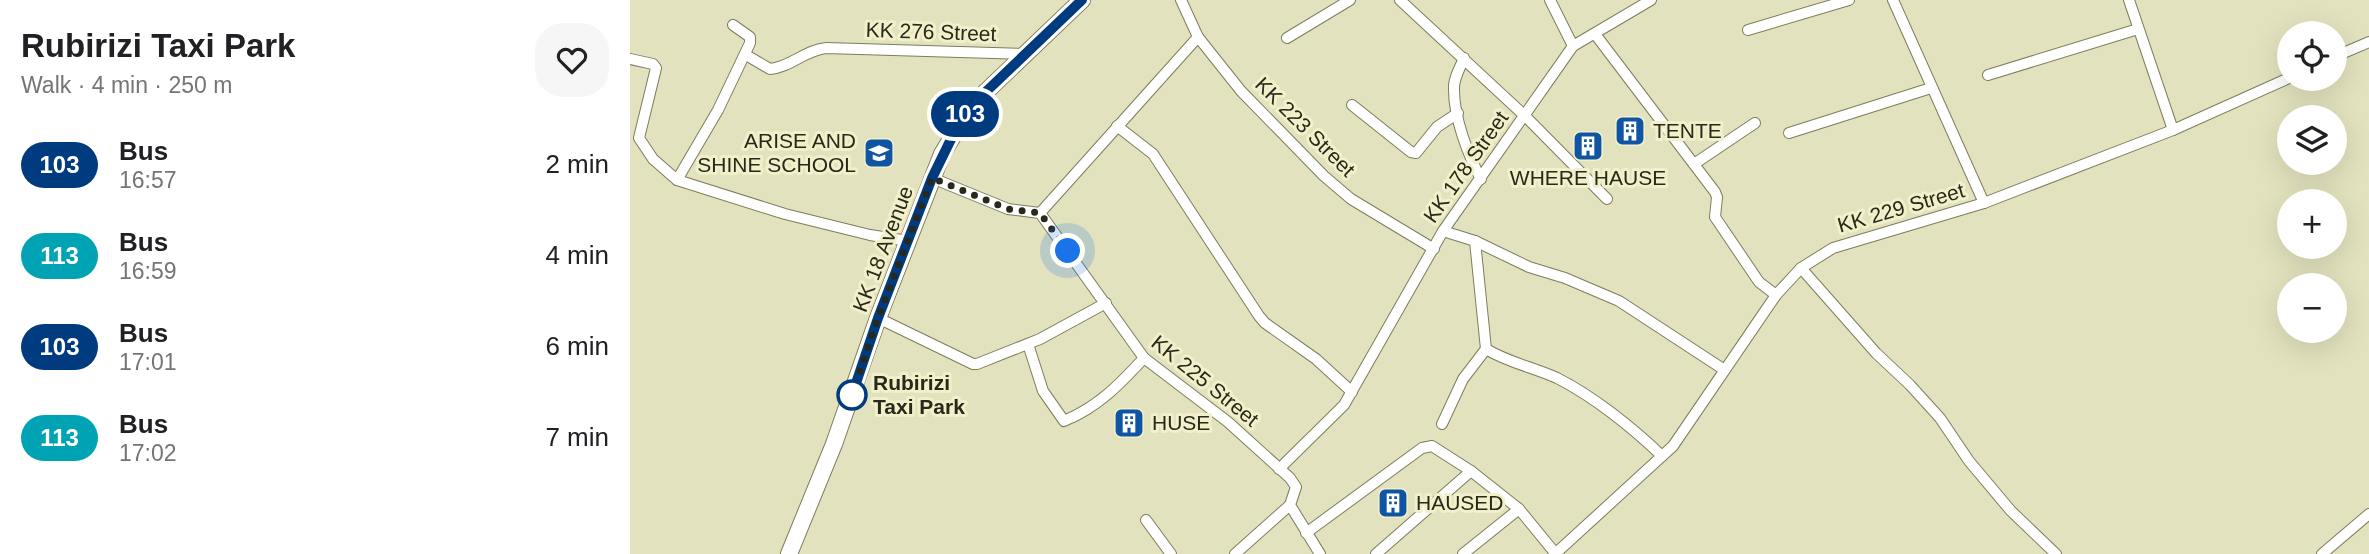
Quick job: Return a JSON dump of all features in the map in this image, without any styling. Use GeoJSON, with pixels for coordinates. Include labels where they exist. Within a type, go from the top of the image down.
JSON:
{"type":"FeatureCollection","features":[{"type":"Feature","properties":{"kind":"main road","name":"KK 18 Avenue"},"geometry":{"type":"LineString","coordinates":[[789,554],[834,444],[878,318],[942,154],[967,112],[1023,54],[1082,0]]}},
{"type":"Feature","properties":{"kind":"street","name":"KK 223 Street"},"geometry":{"type":"LineString","coordinates":[[1181,0],[1198,37],[1241,91],[1324,176],[1351,198],[1434,249]]}},
{"type":"Feature","properties":{"kind":"street"},"geometry":{"type":"LineString","coordinates":[[1287,38],[1350,0]]}},
{"type":"Feature","properties":{"kind":"street"},"geometry":{"type":"LineString","coordinates":[[1400,0],[1525,116],[1607,199]]}},
{"type":"Feature","properties":{"kind":"street"},"geometry":{"type":"LineString","coordinates":[[1550,0],[1573,46]]}},
{"type":"Feature","properties":{"kind":"street","name":"KK 178 Street"},"geometry":{"type":"LineString","coordinates":[[1279,469],[1344,405],[1443,231],[1573,46],[1651,0]]}},
{"type":"Feature","properties":{"kind":"street"},"geometry":{"type":"LineString","coordinates":[[1748,30],[1849,0]]}},
{"type":"Feature","properties":{"kind":"street"},"geometry":{"type":"LineString","coordinates":[[1893,0],[1984,203]]}},
{"type":"Feature","properties":{"kind":"street"},"geometry":{"type":"LineString","coordinates":[[2129,0],[2173,130]]}},
{"type":"Feature","properties":{"kind":"street"},"geometry":{"type":"LineString","coordinates":[[677,180],[718,110],[750,43],[750,37],[733,24]]}},
{"type":"Feature","properties":{"kind":"street"},"geometry":{"type":"LineString","coordinates":[[1988,75],[2138,29]]}},
{"type":"Feature","properties":{"kind":"street"},"geometry":{"type":"LineString","coordinates":[[1595,34],[1715,192],[1715,217],[1759,282],[1776,295]]}},
{"type":"Feature","properties":{"kind":"street"},"geometry":{"type":"LineString","coordinates":[[932,178],[1008,209],[1040,213],[1198,37]]}},
{"type":"Feature","properties":{"kind":"street"},"geometry":{"type":"LineString","coordinates":[[2347,51],[2369,42]]}},
{"type":"Feature","properties":{"kind":"street","name":"KK 276 Street"},"geometry":{"type":"LineString","coordinates":[[746,54],[764,66],[775,68],[808,52],[836,48],[1023,54]]}},
{"type":"Feature","properties":{"kind":"street"},"geometry":{"type":"LineString","coordinates":[[1464,58],[1456,76],[1454,90],[1471,160],[1481,179]]}},
{"type":"Feature","properties":{"kind":"street"},"geometry":{"type":"LineString","coordinates":[[630,59],[653,64],[656,68],[634,137],[653,159],[677,180],[785,214],[870,235],[908,241]]}},
{"type":"Feature","properties":{"kind":"street","name":"KK 229 Street"},"geometry":{"type":"LineString","coordinates":[[1555,554],[1673,446],[1776,295],[1801,268],[1833,248],[1984,203],[2173,130],[2277,83]]}},
{"type":"Feature","properties":{"kind":"street"},"geometry":{"type":"LineString","coordinates":[[1789,133],[1931,88]]}},
{"type":"Feature","properties":{"kind":"street"},"geometry":{"type":"LineString","coordinates":[[1352,106],[1411,152],[1416,153],[1437,127],[1458,113]]}},
{"type":"Feature","properties":{"kind":"street"},"geometry":{"type":"LineString","coordinates":[[1694,164],[1755,123]]}},
{"type":"Feature","properties":{"kind":"street"},"geometry":{"type":"LineString","coordinates":[[1117,126],[1153,154],[1265,323],[1316,359],[1352,392]]}},
{"type":"Feature","properties":{"kind":"street","name":"KK 225 Street"},"geometry":{"type":"LineString","coordinates":[[1040,213],[1144,358],[1228,422],[1290,478],[1296,487],[1290,505],[1320,554]]}},
{"type":"Feature","properties":{"kind":"street"},"geometry":{"type":"LineString","coordinates":[[1443,231],[1475,241],[1529,267],[1619,301],[1723,369]]}},
{"type":"Feature","properties":{"kind":"street"},"geometry":{"type":"LineString","coordinates":[[1443,424],[1463,379],[1486,349],[1475,241]]}},
{"type":"Feature","properties":{"kind":"street"},"geometry":{"type":"LineString","coordinates":[[1801,268],[1876,353],[1940,418],[1969,461],[2011,511],[2056,554]]}},
{"type":"Feature","properties":{"kind":"street"},"geometry":{"type":"LineString","coordinates":[[878,318],[973,364],[1028,344],[1106,303]]}},
{"type":"Feature","properties":{"kind":"street"},"geometry":{"type":"LineString","coordinates":[[1028,344],[1043,391],[1064,421],[1090,409],[1111,394],[1144,358]]}},
{"type":"Feature","properties":{"kind":"street"},"geometry":{"type":"LineString","coordinates":[[1486,349],[1519,366],[1556,378],[1573,388],[1623,421],[1662,456]]}},
{"type":"Feature","properties":{"kind":"street"},"geometry":{"type":"LineString","coordinates":[[1306,533],[1427,446],[1439,449],[1519,509],[1555,554]]}},
{"type":"Feature","properties":{"kind":"street"},"geometry":{"type":"LineString","coordinates":[[1376,554],[1471,471]]}},
{"type":"Feature","properties":{"kind":"street"},"geometry":{"type":"LineString","coordinates":[[1235,554],[1290,505]]}},
{"type":"Feature","properties":{"kind":"street"},"geometry":{"type":"LineString","coordinates":[[1463,554],[1519,509]]}},
{"type":"Feature","properties":{"kind":"street"},"geometry":{"type":"LineString","coordinates":[[2322,554],[2369,513]]}},
{"type":"Feature","properties":{"kind":"street"},"geometry":{"type":"LineString","coordinates":[[1146,520],[1171,554]]}},
{"type":"Feature","properties":{"kind":"bus line","name":"103"},"geometry":{"type":"LineString","coordinates":[[852,395],[878,318],[932,178],[954,133],[972,105],[1082,0]]}},
{"type":"Feature","properties":{"kind":"place","name":"TENTE"},"geometry":{"type":"Point","coordinates":[1630,131]}},
{"type":"Feature","properties":{"kind":"place","name":"WHERE HAUSE"},"geometry":{"type":"Point","coordinates":[1588,146]}},
{"type":"Feature","properties":{"kind":"place","name":"ARISE AND SHINE SCHOOL"},"geometry":{"type":"Point","coordinates":[879,153]}},
{"type":"Feature","properties":{"kind":"place","name":"Rubirizi Taxi Park"},"geometry":{"type":"Point","coordinates":[852,395]}},
{"type":"Feature","properties":{"kind":"place","name":"HUSE"},"geometry":{"type":"Point","coordinates":[1129,423]}},
{"type":"Feature","properties":{"kind":"place","name":"HAUSED"},"geometry":{"type":"Point","coordinates":[1393,503]}},
{"type":"Feature","properties":{"kind":"route"},"geometry":{"type":"LineString","coordinates":[[852,395],[878,318],[932,178],[1008,209],[1040,213],[1068,251]]}}]}
